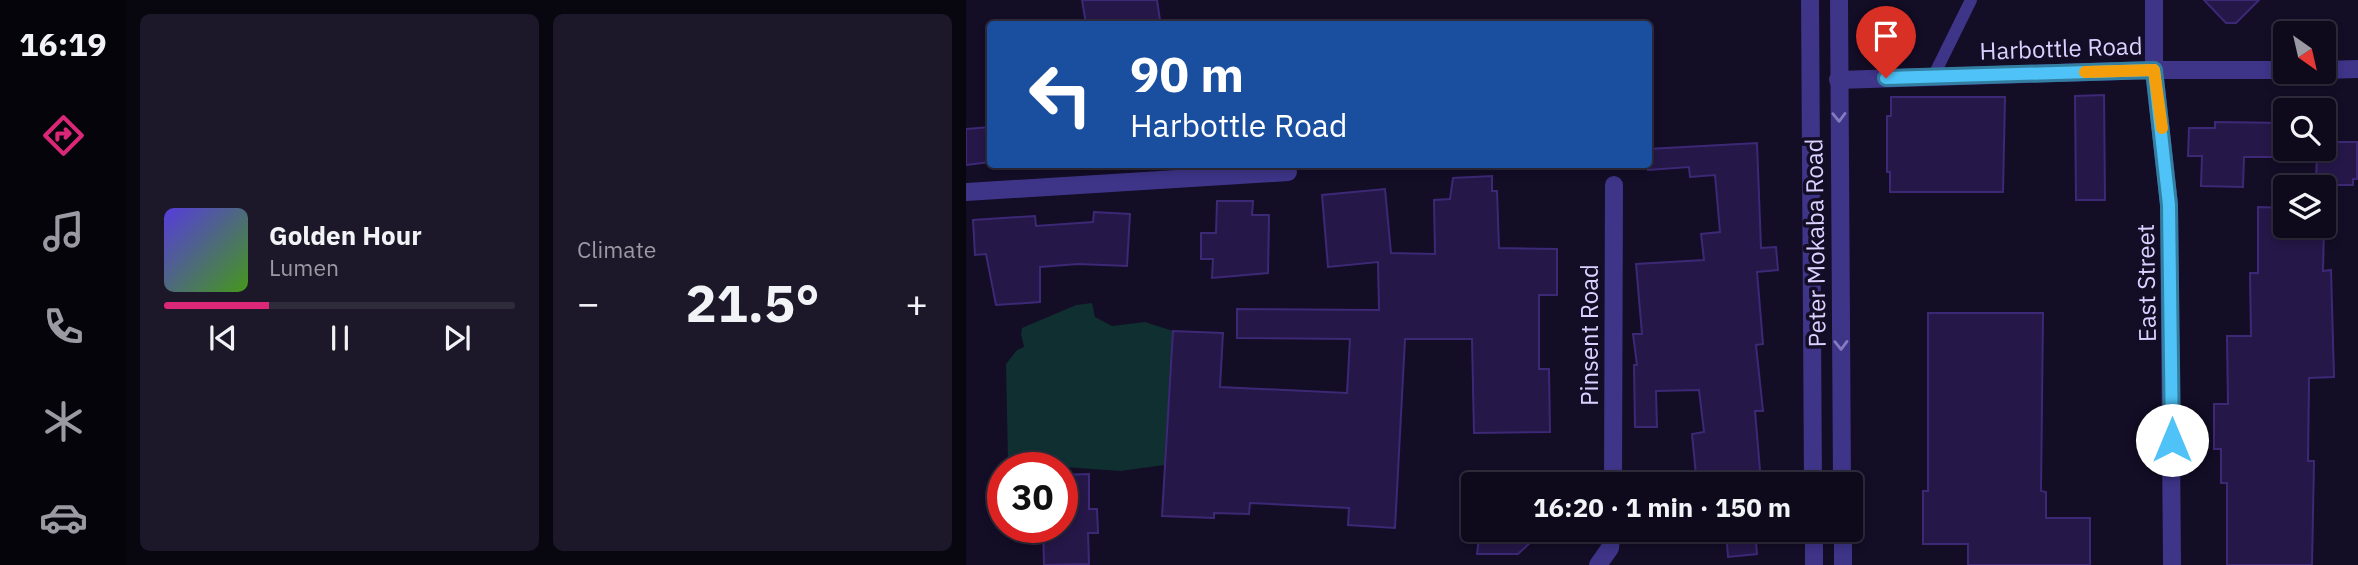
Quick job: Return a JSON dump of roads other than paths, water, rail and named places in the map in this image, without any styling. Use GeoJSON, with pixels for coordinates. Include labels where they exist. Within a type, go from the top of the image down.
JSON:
{"type":"FeatureCollection","features":[{"type":"Feature","properties":{"kind":"street","name":"Peter Mokaba Road"},"geometry":{"type":"LineString","coordinates":[[1810,0],[1813,472]]}},
{"type":"Feature","properties":{"kind":"street","name":"Peter Mokaba Road"},"geometry":{"type":"LineString","coordinates":[[1839,0],[1842,472]]}},
{"type":"Feature","properties":{"kind":"street","name":"East Street"},"geometry":{"type":"LineString","coordinates":[[2154,0],[2154,70],[2169,205],[2172,565]]}},
{"type":"Feature","properties":{"kind":"street"},"geometry":{"type":"LineString","coordinates":[[2336,70],[2358,69]]}},
{"type":"Feature","properties":{"kind":"street","name":"Harbottle Road"},"geometry":{"type":"LineString","coordinates":[[1838,80],[1934,75],[2273,70]]}},
{"type":"Feature","properties":{"kind":"street"},"geometry":{"type":"LineString","coordinates":[[966,192],[1288,172]]}},
{"type":"Feature","properties":{"kind":"street","name":"Pinsent Road"},"geometry":{"type":"LineString","coordinates":[[1613,472],[1614,185]]}},
{"type":"Feature","properties":{"kind":"street"},"geometry":{"type":"LineString","coordinates":[[1598,565],[1603,561],[1611,542]]}},
{"type":"Feature","properties":{"kind":"street"},"geometry":{"type":"LineString","coordinates":[[1814,542],[1814,565]]}},
{"type":"Feature","properties":{"kind":"street"},"geometry":{"type":"LineString","coordinates":[[1843,542],[1843,565]]}},
{"type":"Feature","properties":{"kind":"lane"},"geometry":{"type":"LineString","coordinates":[[1934,75],[1971,0]]}}]}
